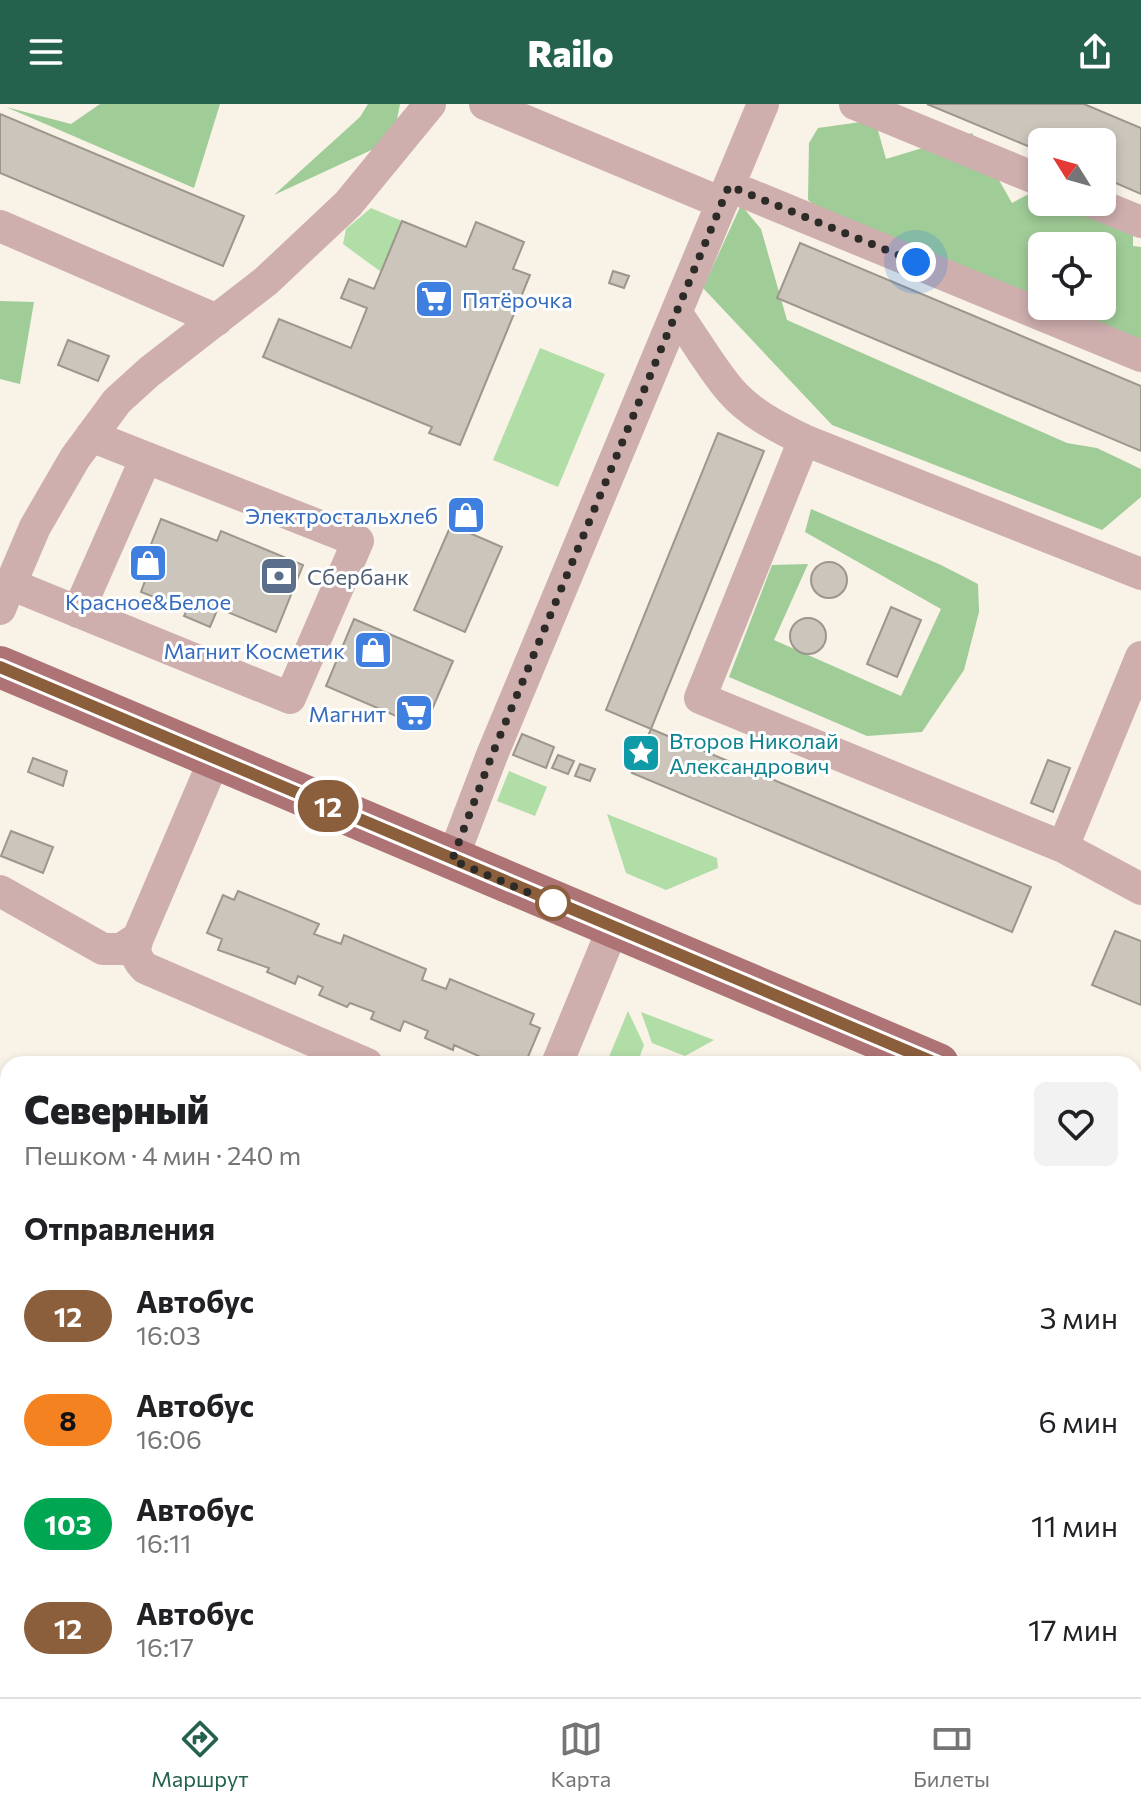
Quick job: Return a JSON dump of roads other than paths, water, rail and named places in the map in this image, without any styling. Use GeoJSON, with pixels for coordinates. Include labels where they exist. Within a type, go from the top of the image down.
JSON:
{"type":"FeatureCollection","features":[{"type":"Feature","properties":{"kind":"main road"},"geometry":{"type":"LineString","coordinates":[[0,667],[909,1056]]}},
{"type":"Feature","properties":{"kind":"street"},"geometry":{"type":"LineString","coordinates":[[91,436],[358,541],[290,698],[78,612],[7,577],[75,458],[91,436],[117,401],[149,372],[266,281],[348,204],[430,104]]}},
{"type":"Feature","properties":{"kind":"street"},"geometry":{"type":"LineString","coordinates":[[485,104],[526,112],[726,195],[1141,356]]}},
{"type":"Feature","properties":{"kind":"street"},"geometry":{"type":"LineString","coordinates":[[452,860],[492,755],[763,104]]}},
{"type":"Feature","properties":{"kind":"street"},"geometry":{"type":"LineString","coordinates":[[855,104],[1028,175]]}},
{"type":"Feature","properties":{"kind":"street"},"geometry":{"type":"LineString","coordinates":[[1116,212],[1141,222]]}},
{"type":"Feature","properties":{"kind":"street"},"geometry":{"type":"LineString","coordinates":[[0,226],[217,320]]}},
{"type":"Feature","properties":{"kind":"street"},"geometry":{"type":"LineString","coordinates":[[677,314],[731,392],[756,413],[804,440],[1141,574]]}},
{"type":"Feature","properties":{"kind":"street"},"geometry":{"type":"LineString","coordinates":[[804,440],[700,698],[1063,847],[1141,889]]}},
{"type":"Feature","properties":{"kind":"street"},"geometry":{"type":"LineString","coordinates":[[78,612],[146,458]]}},
{"type":"Feature","properties":{"kind":"street"},"geometry":{"type":"LineString","coordinates":[[1063,847],[1141,657]]}},
{"type":"Feature","properties":{"kind":"street"},"geometry":{"type":"LineString","coordinates":[[215,758],[138,938],[136,954],[145,968],[348,1056]]}},
{"type":"Feature","properties":{"kind":"street"},"geometry":{"type":"LineString","coordinates":[[0,891],[103,949],[121,949],[138,938]]}},
{"type":"Feature","properties":{"kind":"street"},"geometry":{"type":"LineString","coordinates":[[560,1056],[613,928]]}},
{"type":"Feature","properties":{"kind":"place","name":"Пятёрочка"},"geometry":{"type":"Point","coordinates":[434,299]}},
{"type":"Feature","properties":{"kind":"place","name":"Электростальхлеб"},"geometry":{"type":"Point","coordinates":[466,515]}},
{"type":"Feature","properties":{"kind":"place","name":"Красное&Белое"},"geometry":{"type":"Point","coordinates":[148,563]}},
{"type":"Feature","properties":{"kind":"place","name":"Сбербанк"},"geometry":{"type":"Point","coordinates":[279,576]}},
{"type":"Feature","properties":{"kind":"place","name":"Магнит Косметик"},"geometry":{"type":"Point","coordinates":[373,650]}},
{"type":"Feature","properties":{"kind":"place","name":"Магнит"},"geometry":{"type":"Point","coordinates":[414,713]}},
{"type":"Feature","properties":{"kind":"place","name":"Второв Николай Александрович"},"geometry":{"type":"Point","coordinates":[641,753]}}]}
